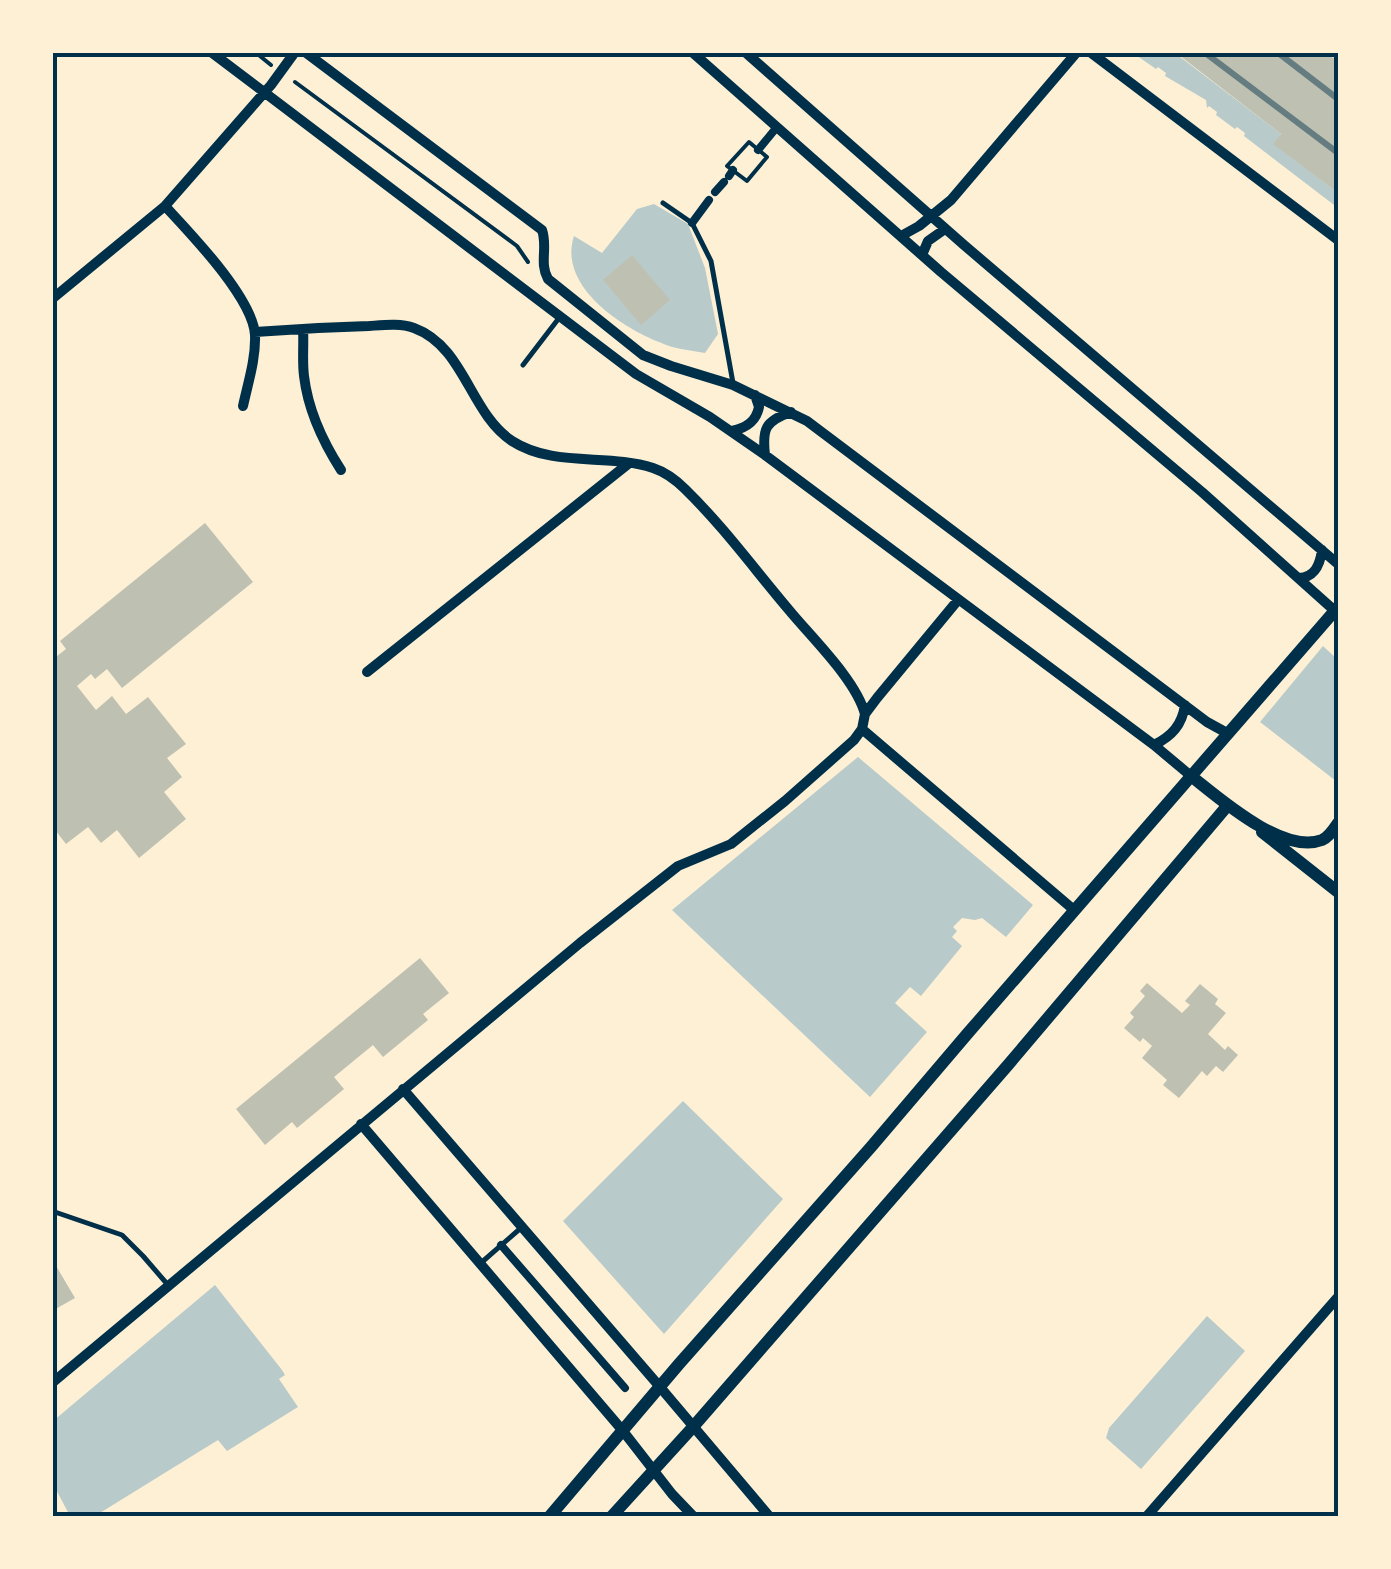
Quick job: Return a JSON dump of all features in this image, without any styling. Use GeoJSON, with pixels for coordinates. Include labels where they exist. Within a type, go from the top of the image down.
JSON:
{"type":"FeatureCollection","features":[{"type":"Feature","properties":{"kind":"street"},"geometry":{"type":"LineString","coordinates":[[211,52],[636,374],[765,455],[1154,745],[1336,887]]}},
{"type":"Feature","properties":{"kind":"street"},"geometry":{"type":"LineString","coordinates":[[52,299],[164,206],[295,52]]}},
{"type":"Feature","properties":{"kind":"street"},"geometry":{"type":"LineString","coordinates":[[305,52],[542,230],[546,242],[543,266],[548,280],[643,355],[733,385],[807,421],[1207,722],[1227,733]]}},
{"type":"Feature","properties":{"kind":"street"},"geometry":{"type":"LineString","coordinates":[[550,1516],[1337,610],[922,255],[692,52]]}},
{"type":"Feature","properties":{"kind":"street"},"geometry":{"type":"LineString","coordinates":[[745,52],[945,229],[1338,564]]}},
{"type":"Feature","properties":{"kind":"street"},"geometry":{"type":"LineString","coordinates":[[902,236],[951,200],[1077,52]]}},
{"type":"Feature","properties":{"kind":"street"},"geometry":{"type":"LineString","coordinates":[[1090,52],[1338,240]]}},
{"type":"Feature","properties":{"kind":"street"},"geometry":{"type":"LineString","coordinates":[[758,150],[777,127]]}},
{"type":"Feature","properties":{"kind":"street"},"geometry":{"type":"LineString","coordinates":[[692,223],[729,176]]}},
{"type":"Feature","properties":{"kind":"street"},"geometry":{"type":"LineString","coordinates":[[164,206],[212,260],[238,296],[255,332],[243,406]]}},
{"type":"Feature","properties":{"kind":"street"},"geometry":{"type":"LineString","coordinates":[[922,255],[928,241],[945,229]]}},
{"type":"Feature","properties":{"kind":"street"},"geometry":{"type":"LineString","coordinates":[[255,332],[400,325],[418,330],[443,347],[486,415],[516,443],[566,458],[657,469],[686,490],[739,549],[851,684],[865,714]]}},
{"type":"Feature","properties":{"kind":"street"},"geometry":{"type":"LineString","coordinates":[[303,328],[304,376],[310,400],[322,440],[342,470]]}},
{"type":"Feature","properties":{"kind":"street"},"geometry":{"type":"LineString","coordinates":[[732,432],[754,419],[759,407],[755,395]]}},
{"type":"Feature","properties":{"kind":"street"},"geometry":{"type":"LineString","coordinates":[[765,455],[763,439],[767,427],[777,417],[792,412]]}},
{"type":"Feature","properties":{"kind":"street"},"geometry":{"type":"LineString","coordinates":[[367,672],[628,464]]}},
{"type":"Feature","properties":{"kind":"street"},"geometry":{"type":"LineString","coordinates":[[1298,578],[1310,576],[1316,570],[1322,550]]}},
{"type":"Feature","properties":{"kind":"street"},"geometry":{"type":"LineString","coordinates":[[52,1382],[580,943],[678,866],[731,844],[841,753],[862,729],[865,714],[958,600]]}},
{"type":"Feature","properties":{"kind":"street"},"geometry":{"type":"LineString","coordinates":[[1154,745],[1178,728],[1185,705]]}},
{"type":"Feature","properties":{"kind":"street"},"geometry":{"type":"LineString","coordinates":[[862,729],[1074,910]]}},
{"type":"Feature","properties":{"kind":"street"},"geometry":{"type":"LineString","coordinates":[[612,1516],[1019,1052],[1228,805]]}},
{"type":"Feature","properties":{"kind":"street"},"geometry":{"type":"LineString","coordinates":[[1252,824],[1308,842],[1324,839],[1338,823]]}},
{"type":"Feature","properties":{"kind":"street"},"geometry":{"type":"LineString","coordinates":[[403,1089],[769,1516]]}},
{"type":"Feature","properties":{"kind":"street"},"geometry":{"type":"LineString","coordinates":[[361,1124],[693,1516]]}},
{"type":"Feature","properties":{"kind":"street"},"geometry":{"type":"LineString","coordinates":[[500,1246],[625,1388]]}},
{"type":"Feature","properties":{"kind":"street"},"geometry":{"type":"LineString","coordinates":[[1148,1516],[1338,1297]]}},
{"type":"Feature","properties":{"kind":"lane"},"geometry":{"type":"LineString","coordinates":[[662,204],[692,223],[711,260],[733,385]]}},
{"type":"Feature","properties":{"kind":"lane"},"geometry":{"type":"LineString","coordinates":[[523,365],[561,316]]}},
{"type":"Feature","properties":{"kind":"lane"},"geometry":{"type":"LineString","coordinates":[[52,1210],[122,1235],[169,1286]]}},
{"type":"Feature","properties":{"kind":"lane"},"geometry":{"type":"LineString","coordinates":[[480,1264],[522,1226]]}},
{"type":"Feature","properties":{"kind":"path"},"geometry":{"type":"LineString","coordinates":[[295,82],[517,246],[528,266]]}},
{"type":"Feature","properties":{"kind":"path"},"geometry":{"type":"LineString","coordinates":[[738,154],[744,148]]}},
{"type":"Feature","properties":{"kind":"path"},"geometry":{"type":"LineString","coordinates":[[757,170],[762,164]]}},
{"type":"Feature","properties":{"kind":"shaded area"},"geometry":{"type":"Polygon","coordinates":[[[1133,53],[1175,53],[1281,134],[1274,144],[1338,193],[1338,208],[1245,133],[1207,108],[1206,100],[1133,53]]]}},
{"type":"Feature","properties":{"kind":"shaded area"},"geometry":{"type":"Polygon","coordinates":[[[654,204],[688,224],[705,268],[718,334],[705,353],[664,344],[627,326],[596,301],[575,271],[571,254],[574,236],[602,253],[637,209],[654,204]]]}},
{"type":"Feature","properties":{"kind":"shaded area"},"geometry":{"type":"Polygon","coordinates":[[[1323,646],[1338,660],[1336,781],[1260,722],[1323,646]]]}},
{"type":"Feature","properties":{"kind":"shaded area"},"geometry":{"type":"Polygon","coordinates":[[[858,757],[1033,905],[1006,937],[982,918],[962,918],[953,927],[957,931],[952,937],[962,946],[921,996],[910,987],[895,1003],[927,1032],[870,1097],[672,910],[858,757]]]}},
{"type":"Feature","properties":{"kind":"shaded area"},"geometry":{"type":"Polygon","coordinates":[[[683,1101],[783,1199],[664,1334],[563,1221],[683,1101]]]}},
{"type":"Feature","properties":{"kind":"shaded area"},"geometry":{"type":"Polygon","coordinates":[[[215,1285],[282,1370],[285,1375],[279,1379],[298,1407],[227,1451],[218,1440],[95,1516],[70,1516],[53,1484],[53,1421],[215,1285]]]}},
{"type":"Feature","properties":{"kind":"shaded area"},"geometry":{"type":"Polygon","coordinates":[[[1207,1316],[1245,1351],[1141,1469],[1106,1438],[1109,1428],[1207,1316]]]}},
{"type":"Feature","properties":{"kind":"building"},"geometry":{"type":"Polygon","coordinates":[[[1175,52],[1325,52],[1333,58],[1338,52],[1338,193],[1273,144],[1281,134],[1175,52]]]}},
{"type":"Feature","properties":{"kind":"building"},"geometry":{"type":"Polygon","coordinates":[[[632,255],[670,300],[641,325],[603,280],[632,255]]]}},
{"type":"Feature","properties":{"kind":"building"},"geometry":{"type":"Polygon","coordinates":[[[205,523],[253,582],[122,688],[107,669],[95,679],[91,674],[77,686],[96,710],[112,696],[126,714],[148,697],[186,744],[167,758],[182,777],[164,792],[186,819],[139,858],[117,830],[101,843],[88,827],[66,844],[52,826],[52,660],[66,649],[60,641],[205,523]]]}},
{"type":"Feature","properties":{"kind":"building"},"geometry":{"type":"Polygon","coordinates":[[[420,958],[449,993],[423,1014],[428,1020],[383,1057],[373,1045],[334,1077],[344,1089],[297,1128],[292,1122],[265,1145],[236,1109],[420,958]]]}},
{"type":"Feature","properties":{"kind":"building"},"geometry":{"type":"Polygon","coordinates":[[[1147,983],[1182,1013],[1190,1005],[1185,1001],[1200,984],[1218,999],[1215,1004],[1226,1013],[1208,1034],[1225,1050],[1228,1046],[1238,1055],[1223,1072],[1216,1066],[1207,1076],[1202,1071],[1179,1098],[1163,1085],[1167,1080],[1142,1058],[1152,1046],[1143,1038],[1140,1042],[1124,1028],[1134,1017],[1130,1013],[1145,996],[1140,991],[1147,983]]]}},
{"type":"Feature","properties":{"kind":"building"},"geometry":{"type":"Polygon","coordinates":[[[52,1259],[75,1298],[52,1311],[52,1259]]]}},
{"type":"Feature","properties":{"kind":"railway"},"geometry":{"type":"LineString","coordinates":[[1204,52],[1338,153]]}},
{"type":"Feature","properties":{"kind":"railway"},"geometry":{"type":"LineString","coordinates":[[1277,52],[1338,99]]}}]}
